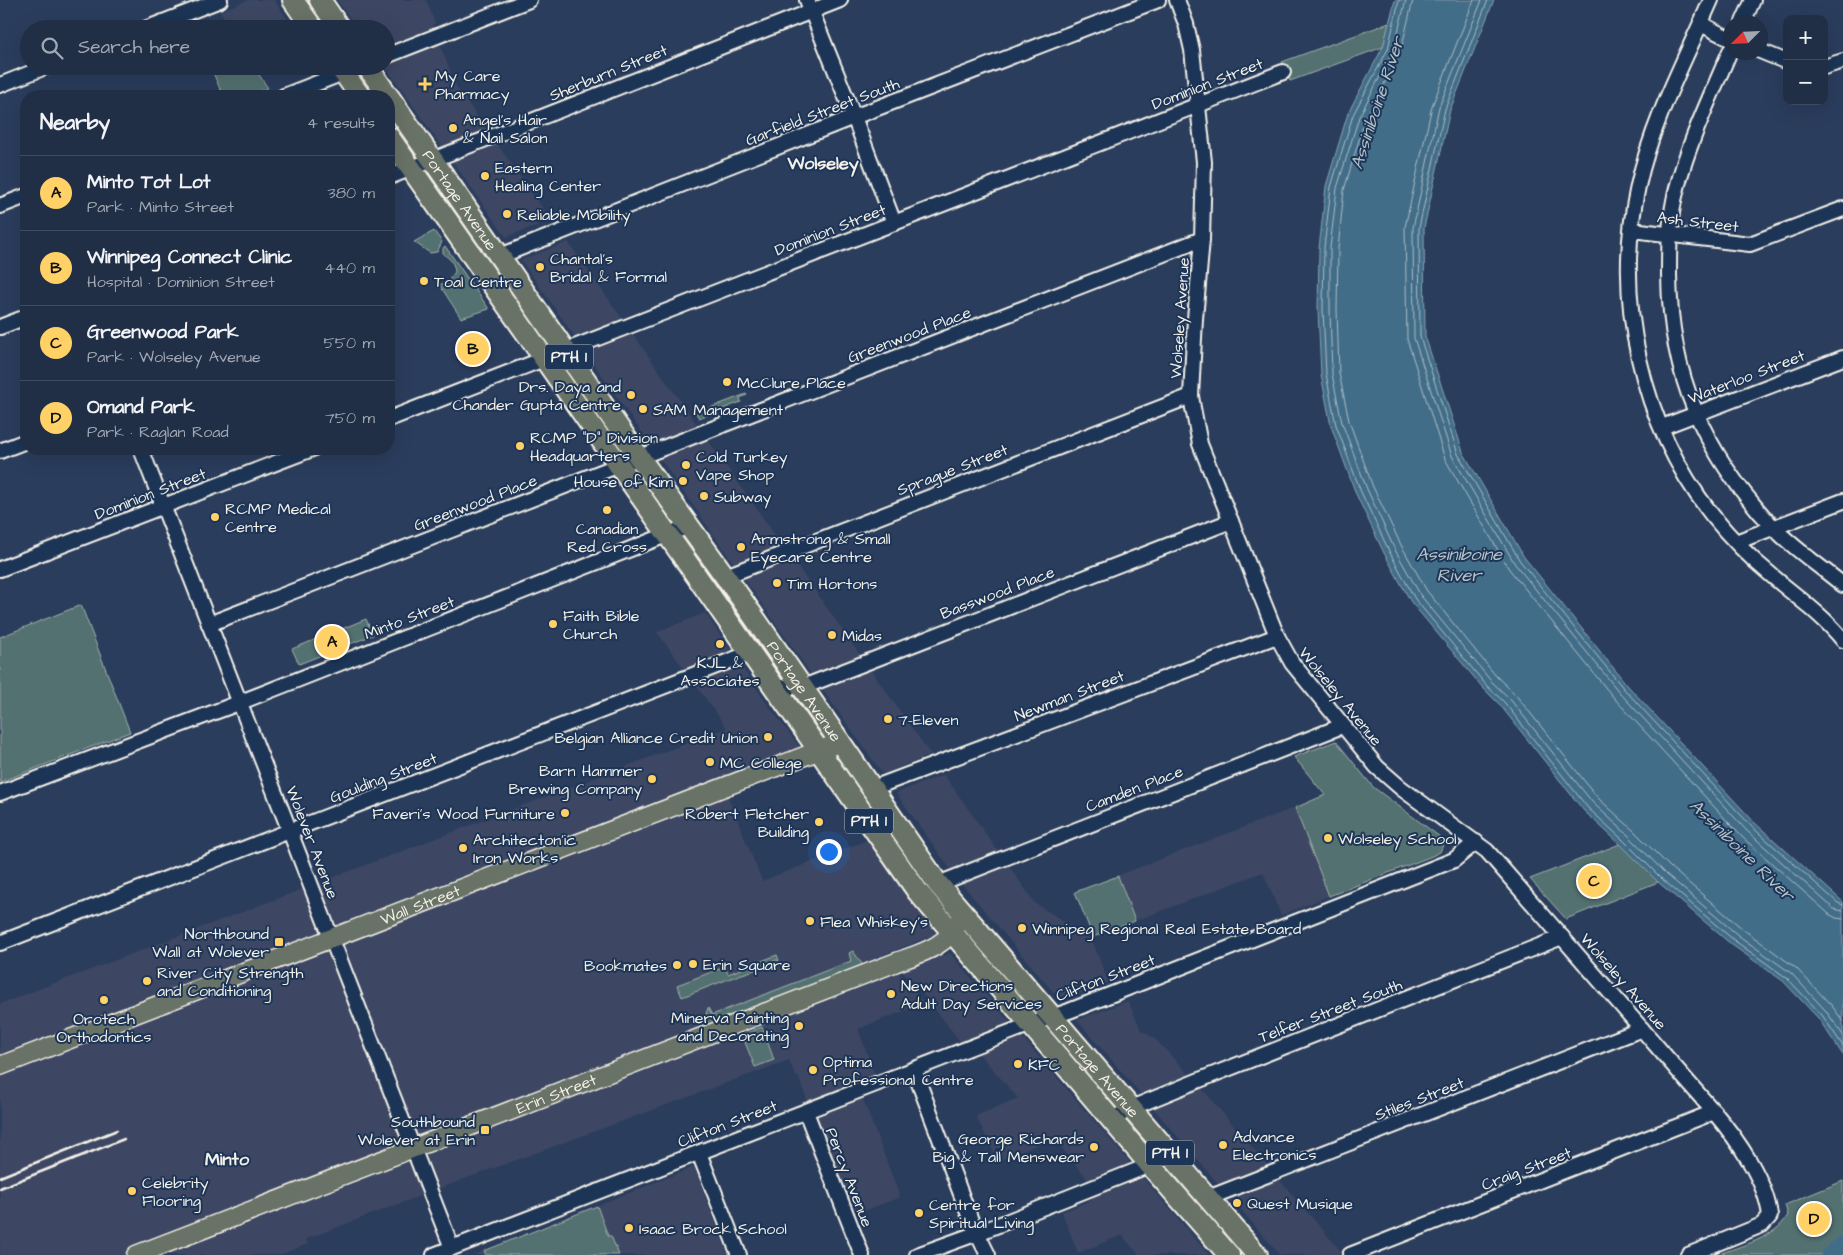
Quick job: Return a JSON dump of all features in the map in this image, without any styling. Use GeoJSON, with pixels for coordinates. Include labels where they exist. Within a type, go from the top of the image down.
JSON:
{"type":"FeatureCollection","features":[{"type":"Feature","properties":{"kind":"highway"},"geometry":{"type":"LineString","coordinates":[[292,0],[306,20]]}},
{"type":"Feature","properties":{"kind":"highway"},"geometry":{"type":"LineString","coordinates":[[320,0],[334,20]]}},
{"type":"Feature","properties":{"kind":"highway"},"geometry":{"type":"LineString","coordinates":[[351,75],[357,90]]}},
{"type":"Feature","properties":{"kind":"highway","name":"Portage Avenue"},"geometry":{"type":"LineString","coordinates":[[373,75],[383,90]]}},
{"type":"Feature","properties":{"kind":"highway","name":"Portage Avenue"},"geometry":{"type":"LineString","coordinates":[[395,107],[639,457],[726,576],[938,884],[1252,1249]]}},
{"type":"Feature","properties":{"kind":"highway","name":"Portage Avenue"},"geometry":{"type":"LineString","coordinates":[[395,145],[918,892],[1226,1254]]}},
{"type":"Feature","properties":{"kind":"main road","name":"Wall Street"},"geometry":{"type":"LineString","coordinates":[[0,1066],[840,742]]}},
{"type":"Feature","properties":{"kind":"main road","name":"Erin Street"},"geometry":{"type":"LineString","coordinates":[[136,1255],[943,943],[953,933],[964,914]]}},
{"type":"Feature","properties":{"kind":"street"},"geometry":{"type":"LineString","coordinates":[[168,20],[220,0]]}},
{"type":"Feature","properties":{"kind":"street"},"geometry":{"type":"LineString","coordinates":[[395,52],[529,0]]}},
{"type":"Feature","properties":{"kind":"street","name":"Sherburn Street"},"geometry":{"type":"LineString","coordinates":[[395,175],[809,5],[840,0]]}},
{"type":"Feature","properties":{"kind":"street","name":"Garfield Street South"},"geometry":{"type":"LineString","coordinates":[[500,256],[854,116],[1158,0]]}},
{"type":"Feature","properties":{"kind":"street","name":"Wolseley Avenue"},"geometry":{"type":"LineString","coordinates":[[1177,0],[1186,24],[1192,50],[1204,162],[1202,239],[1191,396],[1195,425],[1200,444],[1277,636],[1292,663],[1368,758],[1385,775],[1487,851],[1736,1139],[1748,1158],[1767,1202],[1770,1216],[1762,1225],[1688,1255]]}},
{"type":"Feature","properties":{"kind":"street"},"geometry":{"type":"LineString","coordinates":[[1711,0],[1653,133],[1638,187],[1630,252],[1630,314],[1648,395],[1662,428],[1693,487],[1736,542],[1768,573],[1827,622],[1843,639]]}},
{"type":"Feature","properties":{"kind":"street"},"geometry":{"type":"LineString","coordinates":[[1746,15],[1753,0]]}},
{"type":"Feature","properties":{"kind":"street"},"geometry":{"type":"LineString","coordinates":[[809,5],[854,116],[894,223]]}},
{"type":"Feature","properties":{"kind":"street"},"geometry":{"type":"LineString","coordinates":[[1701,24],[1723,35]]}},
{"type":"Feature","properties":{"kind":"street"},"geometry":{"type":"LineString","coordinates":[[1768,55],[1783,61]]}},
{"type":"Feature","properties":{"kind":"street"},"geometry":{"type":"LineString","coordinates":[[1726,60],[1691,144],[1676,190],[1669,236],[1670,306],[1678,360],[1696,414],[1713,449],[1729,472],[1774,527],[1843,585]]}},
{"type":"Feature","properties":{"kind":"street"},"geometry":{"type":"LineString","coordinates":[[1828,66],[1843,61]]}},
{"type":"Feature","properties":{"kind":"street","name":"Dominion Street"},"geometry":{"type":"LineString","coordinates":[[395,417],[1284,72]]}},
{"type":"Feature","properties":{"kind":"street"},"geometry":{"type":"LineString","coordinates":[[0,85],[25,75]]}},
{"type":"Feature","properties":{"kind":"street"},"geometry":{"type":"LineString","coordinates":[[298,90],[334,75]]}},
{"type":"Feature","properties":{"kind":"street"},"geometry":{"type":"LineString","coordinates":[[0,206],[20,198]]}},
{"type":"Feature","properties":{"kind":"street","name":"Ash Street"},"geometry":{"type":"LineString","coordinates":[[1632,230],[1669,236],[1750,244],[1843,209]]}},
{"type":"Feature","properties":{"kind":"street","name":"Greenwood Place"},"geometry":{"type":"LineString","coordinates":[[209,624],[1202,239]]}},
{"type":"Feature","properties":{"kind":"street"},"geometry":{"type":"LineString","coordinates":[[0,327],[20,319]]}},
{"type":"Feature","properties":{"kind":"street","name":"Waterloo Street"},"geometry":{"type":"LineString","coordinates":[[1662,428],[1843,358]]}},
{"type":"Feature","properties":{"kind":"street","name":"Sprague Street"},"geometry":{"type":"LineString","coordinates":[[726,576],[1191,396]]}},
{"type":"Feature","properties":{"kind":"street"},"geometry":{"type":"LineString","coordinates":[[0,451],[20,443]]}},
{"type":"Feature","properties":{"kind":"street","name":"Wolever Avenue"},"geometry":{"type":"LineString","coordinates":[[143,455],[452,1248]]}},
{"type":"Feature","properties":{"kind":"street","name":"Dominion Street"},"geometry":{"type":"LineString","coordinates":[[0,569],[296,455]]}},
{"type":"Feature","properties":{"kind":"street"},"geometry":{"type":"LineString","coordinates":[[1736,542],[1843,501]]}},
{"type":"Feature","properties":{"kind":"street","name":"Basswood Place"},"geometry":{"type":"LineString","coordinates":[[774,687],[803,687],[1231,521]]}},
{"type":"Feature","properties":{"kind":"street","name":"Minto Street"},"geometry":{"type":"LineString","coordinates":[[0,793],[690,526]]}},
{"type":"Feature","properties":{"kind":"street","name":"Newman Street"},"geometry":{"type":"LineString","coordinates":[[872,788],[1277,636]]}},
{"type":"Feature","properties":{"kind":"street","name":"Goulding Street"},"geometry":{"type":"LineString","coordinates":[[0,943],[750,653]]}},
{"type":"Feature","properties":{"kind":"street","name":"Camden Place"},"geometry":{"type":"LineString","coordinates":[[938,884],[1342,726]]}},
{"type":"Feature","properties":{"kind":"street","name":"Clifton Street"},"geometry":{"type":"LineString","coordinates":[[434,1255],[1248,942],[1454,860],[1476,842]]}},
{"type":"Feature","properties":{"kind":"street","name":"Telfer Street South"},"geometry":{"type":"LineString","coordinates":[[1112,1120],[1131,1108],[1562,937]]}},
{"type":"Feature","properties":{"kind":"street","name":"Stiles Street"},"geometry":{"type":"LineString","coordinates":[[1208,1198],[1642,1029]]}},
{"type":"Feature","properties":{"kind":"street"},"geometry":{"type":"LineString","coordinates":[[914,1070],[972,1223],[988,1255]]}},
{"type":"Feature","properties":{"kind":"street","name":"Percy Avenue"},"geometry":{"type":"LineString","coordinates":[[806,1112],[862,1255]]}},
{"type":"Feature","properties":{"kind":"street","name":"Craig Street"},"geometry":{"type":"LineString","coordinates":[[1350,1255],[1714,1112]]}},
{"type":"Feature","properties":{"kind":"street"},"geometry":{"type":"LineString","coordinates":[[699,1153],[739,1255]]}},
{"type":"Feature","properties":{"kind":"street"},"geometry":{"type":"LineString","coordinates":[[917,1255],[1150,1165]]}},
{"type":"Feature","properties":{"kind":"street"},"geometry":{"type":"LineString","coordinates":[[1226,1254],[1252,1249]]}},
{"type":"Feature","properties":{"kind":"shaded area"},"geometry":{"type":"Polygon","coordinates":[[[249,0],[274,0],[288,20],[226,20],[220,11],[249,0]]]}},
{"type":"Feature","properties":{"kind":"shaded area"},"geometry":{"type":"Polygon","coordinates":[[[337,0],[426,0],[435,23],[432,25],[457,88],[551,220],[506,237],[391,75],[395,75],[395,20],[351,20],[337,0]]]}},
{"type":"Feature","properties":{"kind":"shaded area"},"geometry":{"type":"Polygon","coordinates":[[[568,242],[931,755],[883,774],[809,671],[521,260],[568,242]]]}},
{"type":"Feature","properties":{"kind":"shaded area"},"geometry":{"type":"Polygon","coordinates":[[[705,613],[767,704],[812,763],[727,794],[762,881],[868,840],[936,934],[883,955],[924,1003],[858,1029],[880,1089],[862,1097],[900,1197],[852,1216],[798,1076],[796,1077],[789,1060],[306,1239],[308,1244],[279,1255],[0,1255],[0,1004],[727,728],[657,632],[705,613]]]}},
{"type":"Feature","properties":{"kind":"shaded area","name":"Wolseley School"},"geometry":{"type":"Polygon","coordinates":[[[1336,741],[1373,787],[1440,837],[1444,843],[1440,852],[1281,915],[1263,872],[1093,937],[1075,892],[1325,796],[1294,757],[1336,741]]]}},
{"type":"Feature","properties":{"kind":"shaded area"},"geometry":{"type":"Polygon","coordinates":[[[944,775],[1035,903],[1092,940],[1108,982],[1061,1001],[956,877],[896,793],[944,775]]]}},
{"type":"Feature","properties":{"kind":"shaded area"},"geometry":{"type":"Polygon","coordinates":[[[950,953],[1209,1255],[1139,1255],[1122,1235],[1078,1253],[1062,1212],[1092,1200],[1086,1177],[1053,1138],[998,1161],[976,1116],[1018,1098],[981,1056],[959,1040],[902,971],[950,953]]]}},
{"type":"Feature","properties":{"kind":"shaded area"},"geometry":{"type":"Polygon","coordinates":[[[1128,1001],[1141,1030],[1155,1039],[1197,1083],[1344,1255],[1280,1255],[1077,1020],[1128,1001]]]}},
{"type":"Feature","properties":{"kind":"shaded area","name":"Isaac Brock School"},"geometry":{"type":"Polygon","coordinates":[[[694,1167],[728,1255],[473,1255],[694,1167]]]}},
{"type":"Feature","properties":{"kind":"green space"},"geometry":{"type":"Polygon","coordinates":[[[1389,23],[1383,47],[1290,81],[1282,62],[1389,23]]]}},
{"type":"Feature","properties":{"kind":"green space"},"geometry":{"type":"Polygon","coordinates":[[[214,75],[259,75],[268,88],[262,90],[220,90],[214,75]]]}},
{"type":"Feature","properties":{"kind":"green space"},"geometry":{"type":"Polygon","coordinates":[[[434,231],[442,242],[437,252],[430,253],[414,242],[434,231]]]}},
{"type":"Feature","properties":{"kind":"green space"},"geometry":{"type":"Polygon","coordinates":[[[445,246],[489,309],[461,318],[439,284],[446,284],[455,272],[452,262],[443,254],[445,246]]]}},
{"type":"Feature","properties":{"kind":"green space"},"geometry":{"type":"Polygon","coordinates":[[[746,394],[740,398],[741,402],[699,418],[694,410],[698,408],[702,411],[746,394]]]}},
{"type":"Feature","properties":{"kind":"green space"},"geometry":{"type":"Polygon","coordinates":[[[81,605],[130,732],[0,782],[0,637],[81,605]]]}},
{"type":"Feature","properties":{"kind":"green space"},"geometry":{"type":"Polygon","coordinates":[[[366,619],[373,635],[299,664],[292,649],[366,619]]]}},
{"type":"Feature","properties":{"kind":"green space"},"geometry":{"type":"Polygon","coordinates":[[[1336,741],[1373,787],[1440,837],[1444,843],[1440,852],[1432,856],[1329,896],[1295,808],[1325,795],[1294,757],[1336,741]]]}},
{"type":"Feature","properties":{"kind":"green space"},"geometry":{"type":"Polygon","coordinates":[[[1620,844],[1658,882],[1566,919],[1530,879],[1620,844]]]}},
{"type":"Feature","properties":{"kind":"green space"},"geometry":{"type":"Polygon","coordinates":[[[1118,876],[1135,921],[1093,937],[1075,892],[1118,876]]]}},
{"type":"Feature","properties":{"kind":"green space"},"geometry":{"type":"Polygon","coordinates":[[[853,951],[862,964],[859,967],[704,1027],[702,1026],[708,1008],[712,1015],[851,961],[849,953],[853,951]]]}},
{"type":"Feature","properties":{"kind":"green space"},"geometry":{"type":"Polygon","coordinates":[[[777,955],[779,961],[776,960],[764,967],[682,997],[677,985],[725,967],[728,974],[777,955]]]}},
{"type":"Feature","properties":{"kind":"green space"},"geometry":{"type":"Polygon","coordinates":[[[762,1027],[774,1060],[755,1067],[742,1035],[762,1027]]]}},
{"type":"Feature","properties":{"kind":"green space"},"geometry":{"type":"Polygon","coordinates":[[[1843,1181],[1843,1255],[1717,1255],[1757,1240],[1775,1230],[1788,1215],[1785,1205],[1843,1181]]]}},
{"type":"Feature","properties":{"kind":"green space"},"geometry":{"type":"Polygon","coordinates":[[[597,1206],[608,1236],[611,1236],[619,1255],[486,1255],[484,1251],[597,1206]]]}},
{"type":"Feature","properties":{"kind":"water","name":"Assiniboine River"},"geometry":{"type":"Polygon","coordinates":[[[1395,0],[1494,0],[1450,110],[1424,228],[1425,336],[1463,452],[1524,557],[1628,686],[1755,823],[1843,902],[1843,1055],[1818,1018],[1783,981],[1732,945],[1658,882],[1584,811],[1500,705],[1483,688],[1411,602],[1384,553],[1356,494],[1331,426],[1321,375],[1318,310],[1319,248],[1326,186],[1348,113],[1383,47],[1395,0]]]}},
{"type":"Feature","properties":{"kind":"waterway"},"geometry":{"type":"LineString","coordinates":[[1829,1255],[1843,1244]]}},
{"type":"Feature","properties":{"kind":"railway"},"geometry":{"type":"LineString","coordinates":[[0,1177],[117,1130]]}},
{"type":"Feature","properties":{"kind":"railway"},"geometry":{"type":"LineString","coordinates":[[0,1188],[124,1139]]}},
{"type":"Feature","properties":{"kind":"place","name":"My Care Pharmacy"},"geometry":{"type":"Point","coordinates":[425,84]}},
{"type":"Feature","properties":{"kind":"place","name":"Angel's Hair & Nail Salon"},"geometry":{"type":"Point","coordinates":[453,128]}},
{"type":"Feature","properties":{"kind":"place","name":"Eastern Healing Center"},"geometry":{"type":"Point","coordinates":[485,176]}},
{"type":"Feature","properties":{"kind":"place","name":"Reliable Mobility"},"geometry":{"type":"Point","coordinates":[507,214]}},
{"type":"Feature","properties":{"kind":"place","name":"Chantal's Bridal & Formal"},"geometry":{"type":"Point","coordinates":[540,267]}},
{"type":"Feature","properties":{"kind":"place","name":"Toal Centre"},"geometry":{"type":"Point","coordinates":[424,281]}},
{"type":"Feature","properties":{"kind":"place","name":"Winnipeg Connect Clinic"},"geometry":{"type":"Point","coordinates":[473,349]}},
{"type":"Feature","properties":{"kind":"place","name":"McClure Place"},"geometry":{"type":"Point","coordinates":[727,382]}},
{"type":"Feature","properties":{"kind":"place","name":"Drs. Daya and Chander Gupta Centre"},"geometry":{"type":"Point","coordinates":[631,395]}},
{"type":"Feature","properties":{"kind":"place","name":"SAM Management"},"geometry":{"type":"Point","coordinates":[643,409]}},
{"type":"Feature","properties":{"kind":"place","name":"RCMP \"D\" Division Headquarters"},"geometry":{"type":"Point","coordinates":[520,446]}},
{"type":"Feature","properties":{"kind":"place","name":"Cold Turkey Vape Shop"},"geometry":{"type":"Point","coordinates":[686,465]}},
{"type":"Feature","properties":{"kind":"place","name":"House of Kim"},"geometry":{"type":"Point","coordinates":[683,481]}},
{"type":"Feature","properties":{"kind":"place","name":"Subway"},"geometry":{"type":"Point","coordinates":[704,496]}},
{"type":"Feature","properties":{"kind":"place","name":"Canadian Red Cross"},"geometry":{"type":"Point","coordinates":[607,510]}},
{"type":"Feature","properties":{"kind":"place","name":"RCMP Medical Centre"},"geometry":{"type":"Point","coordinates":[215,517]}},
{"type":"Feature","properties":{"kind":"place","name":"Armstrong & Small Eyecare Centre"},"geometry":{"type":"Point","coordinates":[741,547]}},
{"type":"Feature","properties":{"kind":"place","name":"Tim Hortons"},"geometry":{"type":"Point","coordinates":[777,583]}},
{"type":"Feature","properties":{"kind":"place","name":"Faith Bible Church"},"geometry":{"type":"Point","coordinates":[553,624]}},
{"type":"Feature","properties":{"kind":"place","name":"Midas"},"geometry":{"type":"Point","coordinates":[832,635]}},
{"type":"Feature","properties":{"kind":"place","name":"Minto Tot Lot"},"geometry":{"type":"Point","coordinates":[332,642]}},
{"type":"Feature","properties":{"kind":"place","name":"KJL & Associates"},"geometry":{"type":"Point","coordinates":[720,644]}},
{"type":"Feature","properties":{"kind":"place","name":"7-Eleven"},"geometry":{"type":"Point","coordinates":[888,719]}},
{"type":"Feature","properties":{"kind":"place","name":"Belgian Alliance Credit Union"},"geometry":{"type":"Point","coordinates":[768,737]}},
{"type":"Feature","properties":{"kind":"place","name":"MC College"},"geometry":{"type":"Point","coordinates":[710,762]}},
{"type":"Feature","properties":{"kind":"place","name":"Barn Hammer Brewing Company"},"geometry":{"type":"Point","coordinates":[652,779]}},
{"type":"Feature","properties":{"kind":"place","name":"Faveri's Wood Furniture"},"geometry":{"type":"Point","coordinates":[565,813]}},
{"type":"Feature","properties":{"kind":"place","name":"Robert Fletcher Building"},"geometry":{"type":"Point","coordinates":[819,822]}},
{"type":"Feature","properties":{"kind":"place","name":"Wolseley School"},"geometry":{"type":"Point","coordinates":[1328,838]}},
{"type":"Feature","properties":{"kind":"place","name":"Architecton'ic Iron Works"},"geometry":{"type":"Point","coordinates":[463,848]}},
{"type":"Feature","properties":{"kind":"place","name":"Greenwood Park"},"geometry":{"type":"Point","coordinates":[1594,881]}},
{"type":"Feature","properties":{"kind":"place","name":"Flea Whiskey’s"},"geometry":{"type":"Point","coordinates":[810,921]}},
{"type":"Feature","properties":{"kind":"place","name":"Winnipeg Regional Real Estate Board"},"geometry":{"type":"Point","coordinates":[1022,928]}},
{"type":"Feature","properties":{"kind":"place","name":"Northbound Wall at Wolever"},"geometry":{"type":"Point","coordinates":[279,942]}},
{"type":"Feature","properties":{"kind":"place","name":"Erin Square"},"geometry":{"type":"Point","coordinates":[693,964]}},
{"type":"Feature","properties":{"kind":"place","name":"Bookmates"},"geometry":{"type":"Point","coordinates":[677,965]}},
{"type":"Feature","properties":{"kind":"place","name":"River City Strength and Conditioning"},"geometry":{"type":"Point","coordinates":[147,981]}},
{"type":"Feature","properties":{"kind":"place","name":"New Directions Adult Day Services"},"geometry":{"type":"Point","coordinates":[891,994]}},
{"type":"Feature","properties":{"kind":"place","name":"Orotech Orthodontics"},"geometry":{"type":"Point","coordinates":[104,1000]}},
{"type":"Feature","properties":{"kind":"place","name":"Minerva Painting and Decorating"},"geometry":{"type":"Point","coordinates":[799,1026]}},
{"type":"Feature","properties":{"kind":"place","name":"KFC"},"geometry":{"type":"Point","coordinates":[1018,1064]}},
{"type":"Feature","properties":{"kind":"place","name":"Optima Professional Centre"},"geometry":{"type":"Point","coordinates":[813,1070]}},
{"type":"Feature","properties":{"kind":"place","name":"Southbound Wolever at Erin"},"geometry":{"type":"Point","coordinates":[485,1130]}},
{"type":"Feature","properties":{"kind":"place","name":"Advance Electronics"},"geometry":{"type":"Point","coordinates":[1223,1145]}},
{"type":"Feature","properties":{"kind":"place","name":"George Richards Big & Tall Menswear"},"geometry":{"type":"Point","coordinates":[1094,1147]}},
{"type":"Feature","properties":{"kind":"place","name":"Celebrity Flooring"},"geometry":{"type":"Point","coordinates":[132,1191]}},
{"type":"Feature","properties":{"kind":"place","name":"Quest Musique"},"geometry":{"type":"Point","coordinates":[1237,1203]}},
{"type":"Feature","properties":{"kind":"place","name":"Centre for Spiritual Living"},"geometry":{"type":"Point","coordinates":[919,1213]}},
{"type":"Feature","properties":{"kind":"place","name":"Omand Park"},"geometry":{"type":"Point","coordinates":[1814,1219]}},
{"type":"Feature","properties":{"kind":"place","name":"Isaac Brock School"},"geometry":{"type":"Point","coordinates":[629,1228]}},
{"type":"Feature","properties":{"kind":"district","name":"Wolseley"},"geometry":{"type":"Point","coordinates":[823,163]}},
{"type":"Feature","properties":{"kind":"district","name":"Minto"},"geometry":{"type":"Point","coordinates":[227,1159]}}]}
